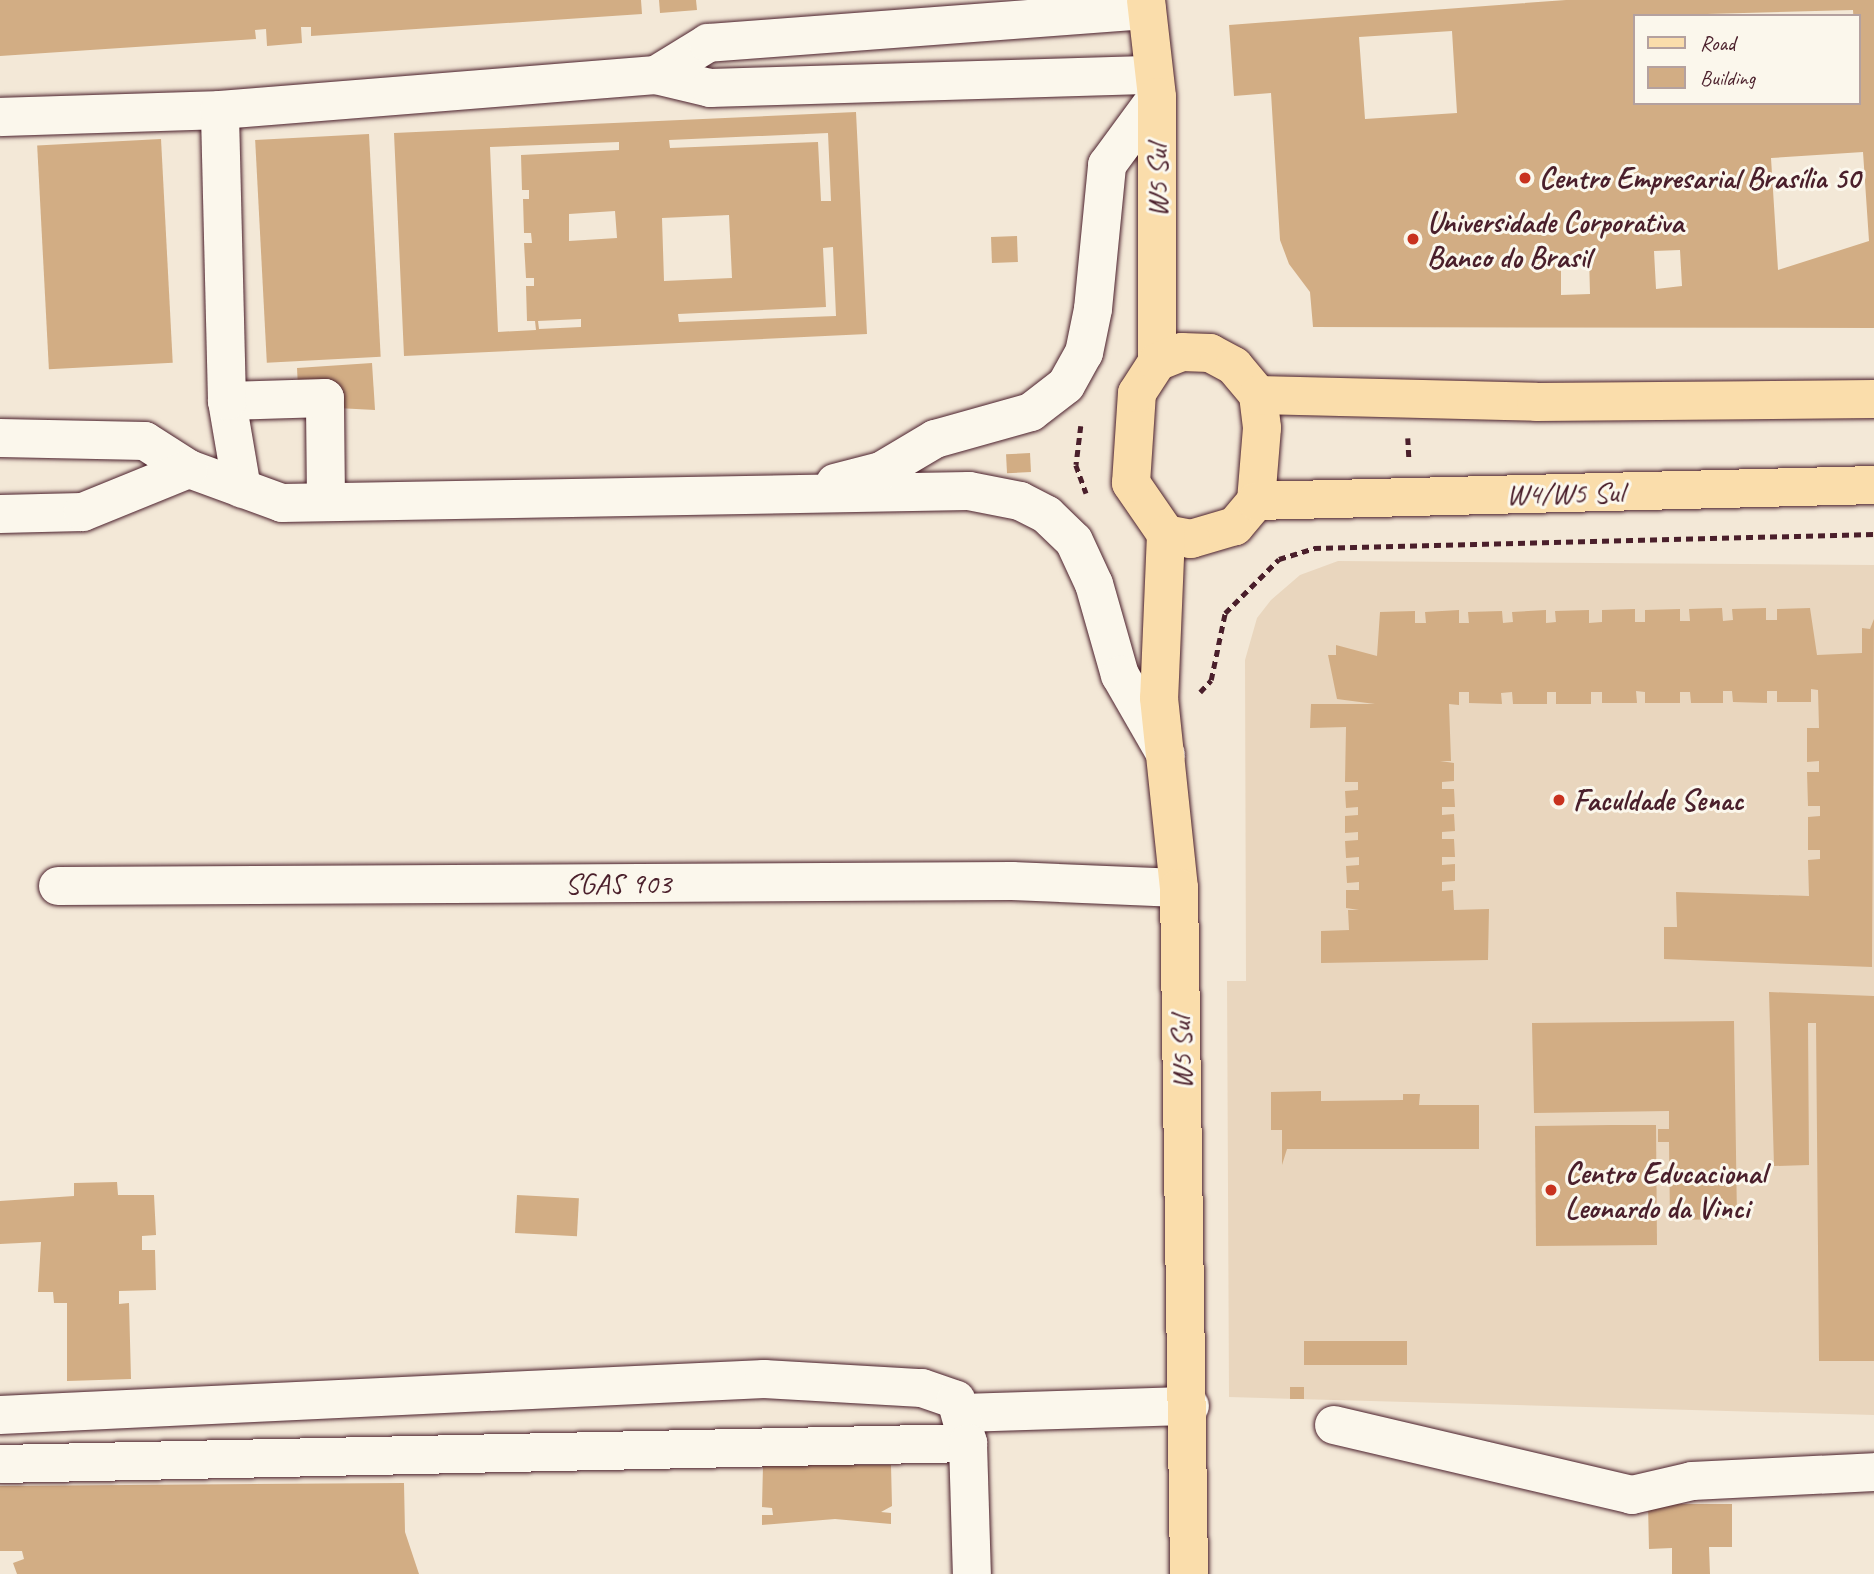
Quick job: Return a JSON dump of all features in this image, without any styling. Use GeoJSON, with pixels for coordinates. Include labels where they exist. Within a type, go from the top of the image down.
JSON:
{"type":"FeatureCollection","features":[{"type":"Feature","properties":{"kind":"main road","name":"W5 Sul"},"geometry":{"type":"LineString","coordinates":[[1146,5],[1155,86],[1157,362]]}},
{"type":"Feature","properties":{"kind":"main road"},"geometry":{"type":"LineString","coordinates":[[1182,352],[1210,353],[1234,366],[1258,395],[1256,501],[1235,526],[1214,536],[1166,534],[1131,483],[1137,393],[1157,362],[1182,352]]}},
{"type":"Feature","properties":{"kind":"main road"},"geometry":{"type":"LineString","coordinates":[[1258,395],[1874,399]]}},
{"type":"Feature","properties":{"kind":"main road","name":"W4/W5 Sul"},"geometry":{"type":"LineString","coordinates":[[1256,501],[1874,485]]}},
{"type":"Feature","properties":{"kind":"main road","name":"W5 Sul"},"geometry":{"type":"LineString","coordinates":[[1166,534],[1158,698],[1167,757],[1179,888],[1190,1406],[1189,1574]]}},
{"type":"Feature","properties":{"kind":"street"},"geometry":{"type":"LineString","coordinates":[[656,75],[708,43],[1146,5]]}},
{"type":"Feature","properties":{"kind":"street"},"geometry":{"type":"LineString","coordinates":[[0,117],[220,110],[656,75],[710,88],[1155,86]]}},
{"type":"Feature","properties":{"kind":"street"},"geometry":{"type":"LineString","coordinates":[[330,500],[369,487],[845,483],[963,429],[1031,412],[1051,400],[1077,368],[1094,299],[1107,165],[1155,86]]}},
{"type":"Feature","properties":{"kind":"street"},"geometry":{"type":"LineString","coordinates":[[220,110],[227,401],[242,489]]}},
{"type":"Feature","properties":{"kind":"street"},"geometry":{"type":"LineString","coordinates":[[227,401],[325,398],[330,500]]}},
{"type":"Feature","properties":{"kind":"street"},"geometry":{"type":"LineString","coordinates":[[963,429],[942,470],[952,488],[1032,506],[1074,541],[1094,584],[1120,675],[1167,757]]}},
{"type":"Feature","properties":{"kind":"street"},"geometry":{"type":"LineString","coordinates":[[0,438],[145,441],[189,469],[282,503],[330,500],[437,504],[969,491]]}},
{"type":"Feature","properties":{"kind":"street"},"geometry":{"type":"LineString","coordinates":[[0,514],[83,512],[189,469]]}},
{"type":"Feature","properties":{"kind":"street","name":"SGAS 903"},"geometry":{"type":"LineString","coordinates":[[58,886],[1012,881],[1179,888]]}},
{"type":"Feature","properties":{"kind":"street"},"geometry":{"type":"LineString","coordinates":[[0,1415],[764,1379],[922,1388],[956,1400],[966,1428],[972,1574]]}},
{"type":"Feature","properties":{"kind":"street"},"geometry":{"type":"LineString","coordinates":[[0,1464],[966,1428],[1190,1406]]}},
{"type":"Feature","properties":{"kind":"street"},"geometry":{"type":"LineString","coordinates":[[1334,1425],[1632,1495],[1692,1481],[1874,1472]]}},
{"type":"Feature","properties":{"kind":"path"},"geometry":{"type":"LineString","coordinates":[[1404,398],[1413,497]]}},
{"type":"Feature","properties":{"kind":"shaded area"},"geometry":{"type":"Polygon","coordinates":[[[1338,561],[1874,565],[1874,1415],[1229,1397],[1227,981],[1246,981],[1245,660],[1257,618],[1271,600],[1300,575],[1338,561]]]}},
{"type":"Feature","properties":{"kind":"building"},"geometry":{"type":"Polygon","coordinates":[[[0,0],[641,0],[642,14],[311,36],[311,27],[301,27],[302,43],[267,46],[266,29],[255,30],[256,39],[0,56],[0,0]]]}},
{"type":"Feature","properties":{"kind":"building"},"geometry":{"type":"Polygon","coordinates":[[[659,0],[696,0],[697,10],[660,13],[659,0]]]}},
{"type":"Feature","properties":{"kind":"building","name":"Centro Empresarial Brasília 50"},"geometry":{"type":"Polygon","coordinates":[[[1566,0],[1874,0],[1874,328],[1313,327],[1310,292],[1289,264],[1280,240],[1271,93],[1234,96],[1229,25],[1566,0]],[[1452,31],[1359,37],[1365,119],[1457,113],[1452,31]],[[1863,152],[1771,158],[1778,270],[1869,241],[1863,152]],[[1680,250],[1654,251],[1656,289],[1682,286],[1680,250]],[[1561,256],[1561,295],[1590,294],[1589,256],[1561,256]]]}},
{"type":"Feature","properties":{"kind":"building"},"geometry":{"type":"Polygon","coordinates":[[[856,112],[867,334],[404,356],[394,133],[856,112]],[[828,133],[669,140],[670,148],[818,142],[821,201],[831,201],[828,133]],[[619,142],[490,147],[498,332],[536,330],[535,321],[527,321],[526,286],[534,286],[534,278],[526,278],[524,243],[532,243],[531,233],[524,233],[523,199],[529,199],[529,190],[522,190],[521,155],[619,150],[619,142]],[[615,211],[569,214],[569,241],[617,238],[615,211]],[[729,215],[662,218],[664,281],[732,278],[729,215]],[[833,247],[823,248],[826,307],[678,314],[679,322],[836,316],[833,247]],[[581,319],[538,321],[539,329],[581,327],[581,319]]]}},
{"type":"Feature","properties":{"kind":"building"},"geometry":{"type":"Polygon","coordinates":[[[369,134],[381,357],[267,363],[255,140],[369,134]]]}},
{"type":"Feature","properties":{"kind":"building"},"geometry":{"type":"Polygon","coordinates":[[[161,139],[173,363],[49,369],[37,145],[161,139]]]}},
{"type":"Feature","properties":{"kind":"building"},"geometry":{"type":"Polygon","coordinates":[[[1017,236],[1018,262],[992,263],[991,237],[1017,236]]]}},
{"type":"Feature","properties":{"kind":"building"},"geometry":{"type":"Polygon","coordinates":[[[372,363],[375,410],[299,406],[297,368],[372,363]]]}},
{"type":"Feature","properties":{"kind":"building"},"geometry":{"type":"Polygon","coordinates":[[[1030,453],[1031,472],[1007,473],[1006,454],[1030,453]]]}},
{"type":"Feature","properties":{"kind":"building"},"geometry":{"type":"Polygon","coordinates":[[[1722,608],[1723,621],[1733,620],[1732,609],[1766,608],[1766,620],[1777,620],[1777,609],[1810,608],[1817,655],[1862,653],[1862,628],[1870,629],[1874,619],[1872,967],[1664,959],[1664,927],[1677,927],[1676,892],[1809,896],[1808,860],[1820,859],[1820,850],[1808,850],[1808,817],[1820,816],[1820,806],[1808,806],[1807,772],[1819,772],[1819,761],[1807,762],[1807,728],[1819,728],[1818,690],[1811,689],[1811,702],[1777,702],[1777,691],[1767,691],[1767,703],[1733,702],[1732,691],[1723,691],[1723,703],[1691,703],[1690,692],[1680,692],[1680,703],[1645,703],[1645,692],[1636,691],[1637,703],[1602,703],[1602,692],[1591,692],[1591,704],[1556,704],[1556,692],[1547,692],[1547,704],[1513,704],[1512,692],[1501,693],[1502,704],[1469,703],[1469,692],[1459,692],[1459,705],[1449,704],[1451,761],[1440,761],[1454,763],[1454,781],[1442,782],[1442,789],[1454,789],[1455,807],[1442,807],[1442,815],[1454,814],[1455,831],[1442,832],[1442,839],[1454,839],[1455,857],[1442,857],[1442,865],[1455,864],[1455,881],[1442,882],[1442,891],[1453,890],[1454,910],[1489,909],[1488,960],[1321,963],[1321,931],[1349,930],[1348,910],[1359,910],[1346,908],[1346,890],[1359,890],[1359,882],[1347,883],[1346,866],[1359,865],[1359,857],[1346,858],[1345,841],[1358,840],[1358,832],[1345,833],[1345,816],[1358,815],[1358,807],[1346,808],[1345,791],[1358,790],[1358,782],[1345,782],[1346,727],[1310,728],[1311,704],[1375,704],[1337,699],[1328,655],[1336,655],[1336,645],[1377,656],[1380,612],[1415,611],[1415,623],[1426,623],[1425,612],[1459,610],[1459,623],[1469,623],[1468,612],[1502,611],[1503,623],[1513,622],[1512,612],[1546,610],[1546,623],[1556,622],[1555,611],[1589,610],[1589,623],[1602,622],[1602,610],[1635,609],[1635,622],[1645,622],[1645,610],[1680,609],[1680,621],[1690,621],[1689,609],[1722,608]]]}},
{"type":"Feature","properties":{"kind":"building"},"geometry":{"type":"Polygon","coordinates":[[[1769,992],[1874,996],[1874,1361],[1819,1361],[1816,1023],[1808,1023],[1809,1165],[1774,1166],[1769,992]]]}},
{"type":"Feature","properties":{"kind":"building"},"geometry":{"type":"Polygon","coordinates":[[[1734,1021],[1737,1219],[1670,1220],[1669,1142],[1658,1142],[1658,1129],[1669,1129],[1669,1111],[1534,1113],[1532,1023],[1734,1021]]]}},
{"type":"Feature","properties":{"kind":"building"},"geometry":{"type":"Polygon","coordinates":[[[1321,1091],[1321,1101],[1403,1100],[1403,1094],[1420,1094],[1419,1105],[1479,1105],[1479,1149],[1287,1149],[1282,1165],[1282,1130],[1271,1130],[1271,1092],[1321,1091]]]}},
{"type":"Feature","properties":{"kind":"building"},"geometry":{"type":"Polygon","coordinates":[[[1656,1125],[1657,1245],[1536,1246],[1535,1126],[1656,1125]]]}},
{"type":"Feature","properties":{"kind":"building"},"geometry":{"type":"Polygon","coordinates":[[[117,1182],[118,1195],[154,1195],[156,1235],[142,1236],[142,1250],[155,1250],[156,1290],[119,1291],[119,1304],[129,1303],[131,1379],[67,1381],[67,1303],[54,1303],[53,1292],[38,1292],[41,1242],[0,1244],[0,1201],[74,1196],[74,1183],[117,1182]]]}},
{"type":"Feature","properties":{"kind":"building"},"geometry":{"type":"Polygon","coordinates":[[[517,1195],[579,1198],[577,1236],[515,1233],[517,1195]]]}},
{"type":"Feature","properties":{"kind":"building"},"geometry":{"type":"Polygon","coordinates":[[[1304,1341],[1407,1341],[1407,1365],[1304,1365],[1304,1341]]]}},
{"type":"Feature","properties":{"kind":"building"},"geometry":{"type":"Polygon","coordinates":[[[1290,1387],[1304,1387],[1304,1399],[1290,1399],[1290,1387]]]}},
{"type":"Feature","properties":{"kind":"building"},"geometry":{"type":"Polygon","coordinates":[[[763,1465],[891,1465],[892,1506],[881,1512],[891,1513],[891,1524],[835,1519],[762,1525],[762,1515],[773,1515],[772,1508],[762,1507],[763,1465]]]}},
{"type":"Feature","properties":{"kind":"building"},"geometry":{"type":"Polygon","coordinates":[[[404,1483],[405,1532],[419,1574],[17,1574],[13,1563],[24,1559],[22,1551],[0,1551],[0,1486],[404,1483]]]}},
{"type":"Feature","properties":{"kind":"building"},"geometry":{"type":"Polygon","coordinates":[[[1648,1504],[1732,1504],[1732,1547],[1709,1547],[1710,1574],[1672,1574],[1672,1548],[1649,1549],[1648,1504]]]}},
{"type":"Feature","properties":{"kind":"place","name":"Centro Empresarial Brasília 50"},"geometry":{"type":"Point","coordinates":[1525,178]}},
{"type":"Feature","properties":{"kind":"place","name":"Universidade Corporativa Banco do Brasil"},"geometry":{"type":"Point","coordinates":[1413,239]}},
{"type":"Feature","properties":{"kind":"place","name":"Faculdade Senac"},"geometry":{"type":"Point","coordinates":[1559,800]}},
{"type":"Feature","properties":{"kind":"place","name":"Centro Educacional Leonardo da Vinci"},"geometry":{"type":"Point","coordinates":[1551,1190]}}]}
